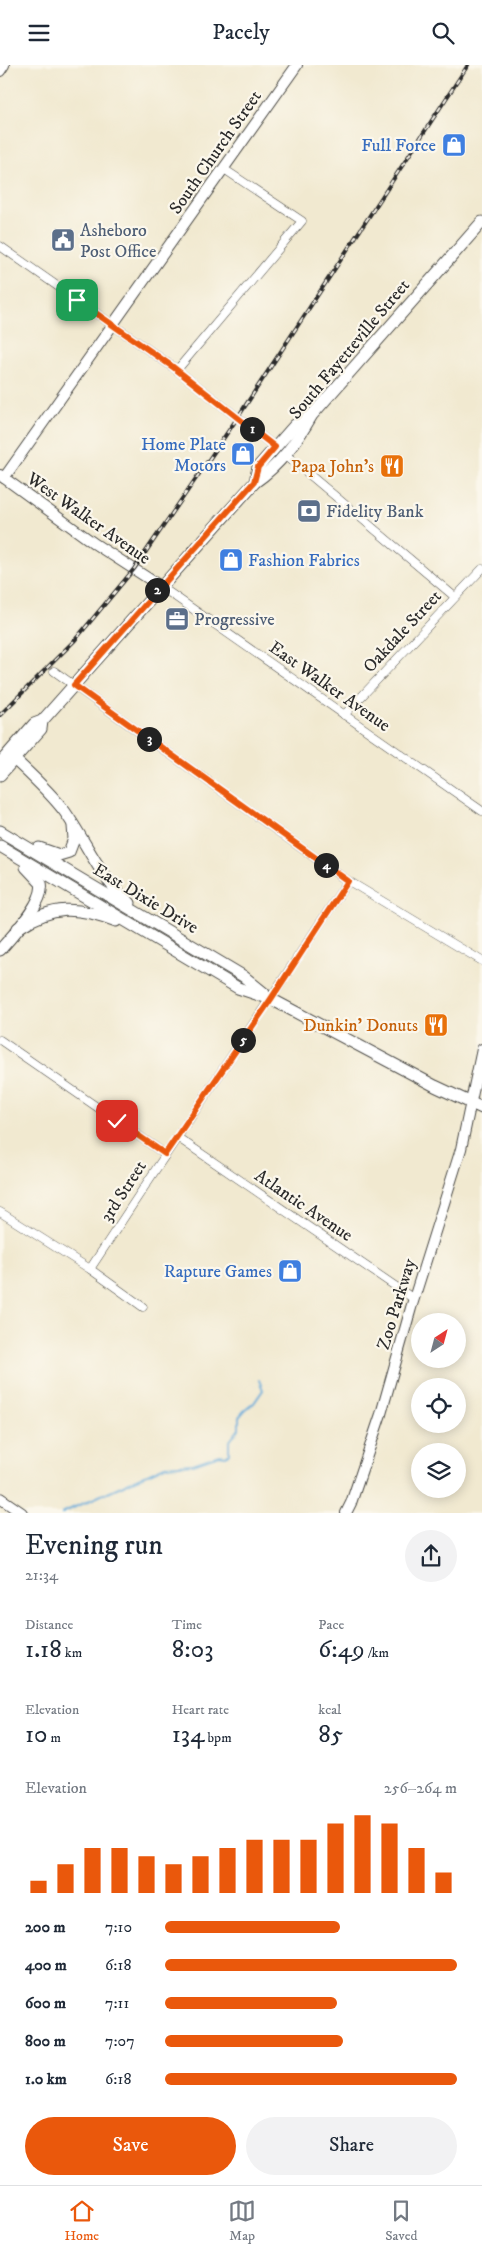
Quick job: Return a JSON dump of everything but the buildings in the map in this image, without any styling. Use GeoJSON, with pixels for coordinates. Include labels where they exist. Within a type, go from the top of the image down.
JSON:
{"type":"FeatureCollection","features":[{"type":"Feature","properties":{"kind":"main road","name":"South Fayetteville Street"},"geometry":{"type":"LineString","coordinates":[[0,763],[34,724],[42,721],[160,586],[259,479],[285,454],[299,438],[307,418],[482,222]]}},
{"type":"Feature","properties":{"kind":"main road"},"geometry":{"type":"LineString","coordinates":[[259,479],[258,467],[295,425],[307,418]]}},
{"type":"Feature","properties":{"kind":"main road","name":"South Fayetteville Street"},"geometry":{"type":"LineString","coordinates":[[0,775],[41,729],[42,721]]}},
{"type":"Feature","properties":{"kind":"main road"},"geometry":{"type":"LineString","coordinates":[[14,759],[55,800],[72,823],[105,877],[115,890],[133,905],[143,917]]}},
{"type":"Feature","properties":{"kind":"main road"},"geometry":{"type":"LineString","coordinates":[[18,842],[54,854],[69,852],[73,845],[72,823]]}},
{"type":"Feature","properties":{"kind":"main road","name":"East Dixie Drive"},"geometry":{"type":"LineString","coordinates":[[0,831],[243,977],[271,999]]}},
{"type":"Feature","properties":{"kind":"main road"},"geometry":{"type":"LineString","coordinates":[[0,950],[18,929],[40,897],[42,888],[37,877],[2,847]]}},
{"type":"Feature","properties":{"kind":"main road","name":"East Dixie Drive"},"geometry":{"type":"LineString","coordinates":[[2,847],[238,987],[271,999],[435,1086],[477,1105]]}},
{"type":"Feature","properties":{"kind":"main road"},"geometry":{"type":"LineString","coordinates":[[18,929],[38,916],[62,909],[85,911],[143,931]]}},
{"type":"Feature","properties":{"kind":"street"},"geometry":{"type":"LineString","coordinates":[[0,71],[4,65]]}},
{"type":"Feature","properties":{"kind":"street","name":"South Church Street"},"geometry":{"type":"LineString","coordinates":[[2,477],[114,325],[297,65]]}},
{"type":"Feature","properties":{"kind":"street"},"geometry":{"type":"LineString","coordinates":[[177,370],[302,221],[224,169]]}},
{"type":"Feature","properties":{"kind":"street"},"geometry":{"type":"LineString","coordinates":[[0,246],[177,370],[275,447]]}},
{"type":"Feature","properties":{"kind":"street"},"geometry":{"type":"LineString","coordinates":[[285,454],[455,597]]}},
{"type":"Feature","properties":{"kind":"street","name":"West Walker Avenue"},"geometry":{"type":"LineString","coordinates":[[2,477],[160,586]]}},
{"type":"Feature","properties":{"kind":"street","name":"Oakdale Street"},"geometry":{"type":"LineString","coordinates":[[344,715],[482,569]]}},
{"type":"Feature","properties":{"kind":"street","name":"East Walker Avenue"},"geometry":{"type":"LineString","coordinates":[[160,586],[482,811]]}},
{"type":"Feature","properties":{"kind":"street"},"geometry":{"type":"LineString","coordinates":[[54,671],[348,881],[482,961]]}},
{"type":"Feature","properties":{"kind":"street","name":"3rd Street"},"geometry":{"type":"LineString","coordinates":[[90,1269],[348,881]]}},
{"type":"Feature","properties":{"kind":"street"},"geometry":{"type":"LineString","coordinates":[[0,1040],[165,1154]]}},
{"type":"Feature","properties":{"kind":"street","name":"Zoo Parkway"},"geometry":{"type":"LineString","coordinates":[[346,1513],[357,1488],[381,1414],[414,1299],[461,1149],[477,1105],[482,1049]]}},
{"type":"Feature","properties":{"kind":"street","name":"Atlantic Avenue"},"geometry":{"type":"LineString","coordinates":[[176,1137],[414,1299]]}},
{"type":"Feature","properties":{"kind":"street"},"geometry":{"type":"LineString","coordinates":[[0,1212],[90,1269],[143,1307]]}},
{"type":"Feature","properties":{"kind":"street"},"geometry":{"type":"LineString","coordinates":[[0,1498],[22,1513]]}},
{"type":"Feature","properties":{"kind":"waterway"},"geometry":{"type":"LineString","coordinates":[[62,1513],[165,1466],[193,1464],[219,1455],[226,1456],[229,1453],[229,1442],[239,1429],[239,1417],[254,1403],[263,1390],[259,1380]]}},
{"type":"Feature","properties":{"kind":"railway"},"geometry":{"type":"LineString","coordinates":[[0,715],[75,640],[134,569],[238,417],[468,65]]}},
{"type":"Feature","properties":{"kind":"place","name":"Full Force"},"geometry":{"type":"Point","coordinates":[454,145]}},
{"type":"Feature","properties":{"kind":"place","name":"Asheboro Post Office"},"geometry":{"type":"Point","coordinates":[63,240]}},
{"type":"Feature","properties":{"kind":"place","name":"Home Plate Motors"},"geometry":{"type":"Point","coordinates":[243,454]}},
{"type":"Feature","properties":{"kind":"place","name":"Papa John's"},"geometry":{"type":"Point","coordinates":[392,466]}},
{"type":"Feature","properties":{"kind":"place","name":"Fidelity Bank"},"geometry":{"type":"Point","coordinates":[309,511]}},
{"type":"Feature","properties":{"kind":"place","name":"Fashion Fabrics"},"geometry":{"type":"Point","coordinates":[231,560]}},
{"type":"Feature","properties":{"kind":"place","name":"Progressive"},"geometry":{"type":"Point","coordinates":[177,619]}},
{"type":"Feature","properties":{"kind":"place","name":"Dunkin' Donuts"},"geometry":{"type":"Point","coordinates":[436,1025]}},
{"type":"Feature","properties":{"kind":"place","name":"Rapture Games"},"geometry":{"type":"Point","coordinates":[290,1271]}},
{"type":"Feature","properties":{"kind":"route"},"geometry":{"type":"LineString","coordinates":[[77,300],[173,367],[275,447],[258,467],[254,482],[74,685],[348,881],[271,999],[165,1154],[117,1121]]}}]}
